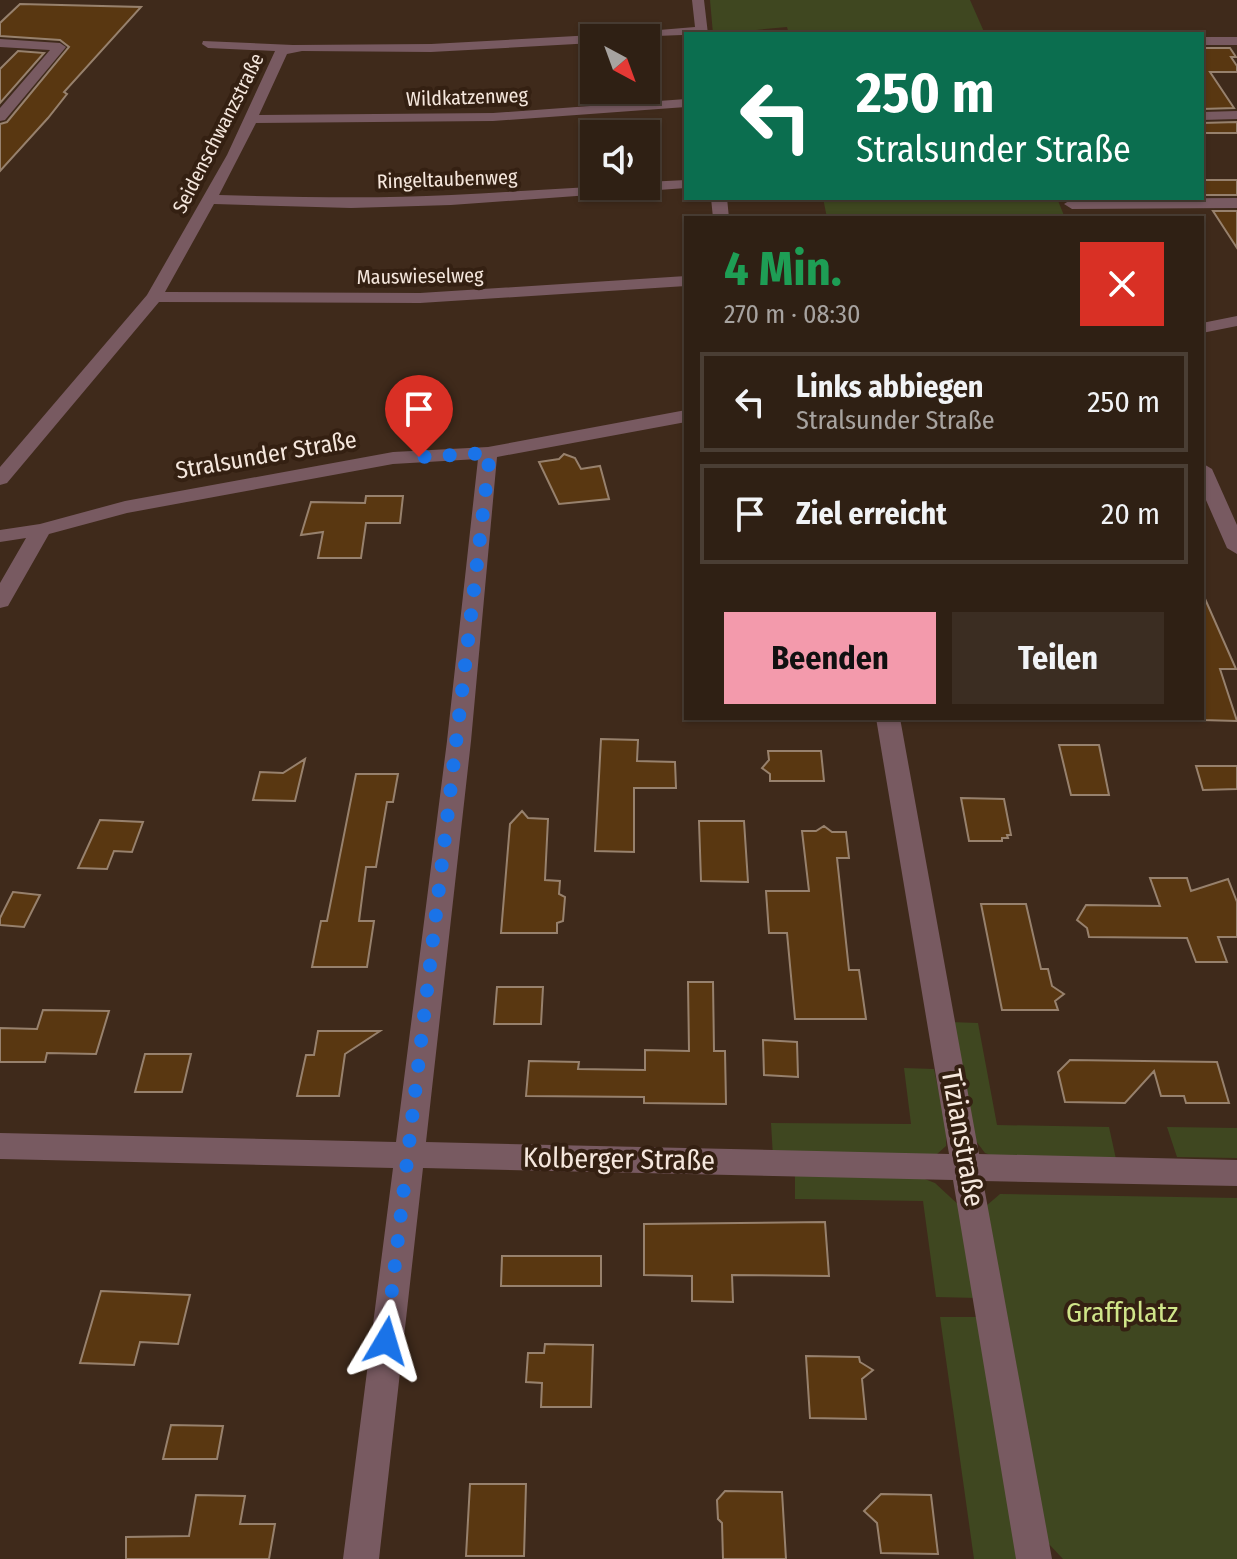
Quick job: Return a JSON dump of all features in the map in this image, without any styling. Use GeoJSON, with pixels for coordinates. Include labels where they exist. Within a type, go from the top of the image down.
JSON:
{"type":"FeatureCollection","features":[{"type":"Feature","properties":{"kind":"street"},"geometry":{"type":"LineString","coordinates":[[698,0],[701,32]]}},
{"type":"Feature","properties":{"kind":"street"},"geometry":{"type":"LineString","coordinates":[[660,35],[684,33]]}},
{"type":"Feature","properties":{"kind":"street","name":"Seidenschwanzstraße"},"geometry":{"type":"LineString","coordinates":[[0,479],[154,297],[209,199],[280,55],[289,48],[431,48],[580,40]]}},
{"type":"Feature","properties":{"kind":"street"},"geometry":{"type":"LineString","coordinates":[[1204,41],[1237,41]]}},
{"type":"Feature","properties":{"kind":"street"},"geometry":{"type":"LineString","coordinates":[[0,43],[60,47],[0,117]]}},
{"type":"Feature","properties":{"kind":"street"},"geometry":{"type":"LineString","coordinates":[[208,44],[289,48]]}},
{"type":"Feature","properties":{"kind":"street","name":"Wildkatzenweg"},"geometry":{"type":"LineString","coordinates":[[249,119],[493,117],[684,103]]}},
{"type":"Feature","properties":{"kind":"street"},"geometry":{"type":"LineString","coordinates":[[1204,116],[1237,115]]}},
{"type":"Feature","properties":{"kind":"street","name":"Ringeltaubenweg"},"geometry":{"type":"LineString","coordinates":[[209,199],[351,203],[451,200],[684,184]]}},
{"type":"Feature","properties":{"kind":"street"},"geometry":{"type":"LineString","coordinates":[[1072,204],[1237,203]]}},
{"type":"Feature","properties":{"kind":"street","name":"Mauswieselweg"},"geometry":{"type":"LineString","coordinates":[[154,297],[263,301],[492,297],[684,281]]}},
{"type":"Feature","properties":{"kind":"street"},"geometry":{"type":"LineString","coordinates":[[1204,328],[1237,321]]}},
{"type":"Feature","properties":{"kind":"street","name":"Stralsunder Straße"},"geometry":{"type":"LineString","coordinates":[[0,536],[41,530],[125,507],[393,458],[488,453],[684,416]]}},
{"type":"Feature","properties":{"kind":"street"},"geometry":{"type":"LineString","coordinates":[[361,1559],[459,741],[488,453]]}},
{"type":"Feature","properties":{"kind":"street"},"geometry":{"type":"LineString","coordinates":[[1204,474],[1237,548]]}},
{"type":"Feature","properties":{"kind":"street"},"geometry":{"type":"LineString","coordinates":[[0,601],[41,530]]}},
{"type":"Feature","properties":{"kind":"street","name":"Tizianstraße"},"geometry":{"type":"LineString","coordinates":[[888,720],[969,1169],[1034,1559]]}},
{"type":"Feature","properties":{"kind":"street","name":"Kolberger Straße"},"geometry":{"type":"LineString","coordinates":[[0,1146],[1237,1173]]}},
{"type":"Feature","properties":{"kind":"green space"},"geometry":{"type":"Polygon","coordinates":[[[710,0],[970,0],[984,32],[788,32],[787,27],[713,32],[710,0]]]}},
{"type":"Feature","properties":{"kind":"green space"},"geometry":{"type":"Polygon","coordinates":[[[823,200],[1058,200],[1064,216],[827,216],[823,200]]]}},
{"type":"Feature","properties":{"kind":"green space"},"geometry":{"type":"Polygon","coordinates":[[[950,1022],[978,1023],[997,1125],[1109,1127],[1116,1159],[996,1157],[985,1153],[976,1141],[950,1022]]]}},
{"type":"Feature","properties":{"kind":"green space"},"geometry":{"type":"Polygon","coordinates":[[[904,1068],[934,1069],[946,1127],[946,1146],[936,1155],[773,1157],[771,1123],[911,1124],[904,1068]]]}},
{"type":"Feature","properties":{"kind":"green space"},"geometry":{"type":"Polygon","coordinates":[[[1167,1127],[1237,1128],[1237,1158],[1177,1157],[1167,1127]]]}},
{"type":"Feature","properties":{"kind":"green space"},"geometry":{"type":"Polygon","coordinates":[[[795,1176],[917,1176],[935,1183],[962,1208],[978,1298],[936,1297],[923,1201],[795,1199],[795,1176]]]}},
{"type":"Feature","properties":{"kind":"green space","name":"Graffplatz"},"geometry":{"type":"Polygon","coordinates":[[[1000,1194],[1237,1198],[1237,1559],[1063,1559],[1047,1542],[986,1206],[1000,1194]]]}},
{"type":"Feature","properties":{"kind":"green space"},"geometry":{"type":"Polygon","coordinates":[[[940,1317],[980,1317],[1017,1559],[974,1559],[940,1317]]]}},
{"type":"Feature","properties":{"kind":"building"},"geometry":{"type":"Polygon","coordinates":[[[20,4],[141,7],[64,92],[67,94],[48,118],[0,171],[0,124],[7,122],[69,47],[60,40],[0,36],[0,23],[20,4]]]}},
{"type":"Feature","properties":{"kind":"building"},"geometry":{"type":"Polygon","coordinates":[[[1204,48],[1230,48],[1236,57],[1231,57],[1237,72],[1210,72],[1234,108],[1204,109],[1204,48]]]}},
{"type":"Feature","properties":{"kind":"building"},"geometry":{"type":"Polygon","coordinates":[[[18,51],[44,53],[0,103],[0,69],[18,51]]]}},
{"type":"Feature","properties":{"kind":"building"},"geometry":{"type":"Polygon","coordinates":[[[1237,122],[1237,133],[1204,133],[1204,123],[1237,122]]]}},
{"type":"Feature","properties":{"kind":"building"},"geometry":{"type":"Polygon","coordinates":[[[1204,180],[1237,180],[1237,195],[1204,195],[1204,180]]]}},
{"type":"Feature","properties":{"kind":"building"},"geometry":{"type":"Polygon","coordinates":[[[1213,211],[1237,211],[1237,248],[1213,211]]]}},
{"type":"Feature","properties":{"kind":"building"},"geometry":{"type":"Polygon","coordinates":[[[564,454],[575,458],[581,469],[600,466],[609,499],[559,504],[539,462],[559,459],[564,454]]]}},
{"type":"Feature","properties":{"kind":"building"},"geometry":{"type":"Polygon","coordinates":[[[366,496],[403,496],[400,523],[366,523],[361,558],[318,558],[323,532],[301,535],[311,502],[365,503],[366,496]]]}},
{"type":"Feature","properties":{"kind":"building"},"geometry":{"type":"Polygon","coordinates":[[[1204,597],[1236,669],[1220,669],[1237,721],[1202,720],[1204,597]]]}},
{"type":"Feature","properties":{"kind":"building"},"geometry":{"type":"Polygon","coordinates":[[[601,739],[638,740],[637,761],[675,762],[676,788],[634,788],[634,852],[595,851],[601,739]]]}},
{"type":"Feature","properties":{"kind":"building"},"geometry":{"type":"Polygon","coordinates":[[[1059,745],[1099,745],[1109,795],[1071,795],[1059,745]]]}},
{"type":"Feature","properties":{"kind":"building"},"geometry":{"type":"Polygon","coordinates":[[[768,751],[821,751],[824,781],[770,781],[770,774],[762,768],[769,760],[768,751]]]}},
{"type":"Feature","properties":{"kind":"building"},"geometry":{"type":"Polygon","coordinates":[[[305,759],[295,801],[253,800],[260,772],[283,773],[305,759]]]}},
{"type":"Feature","properties":{"kind":"building"},"geometry":{"type":"Polygon","coordinates":[[[1196,766],[1237,766],[1237,789],[1203,790],[1196,766]]]}},
{"type":"Feature","properties":{"kind":"building"},"geometry":{"type":"Polygon","coordinates":[[[356,774],[398,774],[393,802],[387,802],[376,867],[366,867],[359,921],[374,921],[367,967],[312,967],[321,921],[327,921],[356,774]]]}},
{"type":"Feature","properties":{"kind":"building"},"geometry":{"type":"Polygon","coordinates":[[[961,798],[1004,799],[1011,835],[1002,838],[1002,841],[969,841],[961,798]]]}},
{"type":"Feature","properties":{"kind":"building"},"geometry":{"type":"Polygon","coordinates":[[[522,811],[528,818],[548,819],[545,880],[560,881],[559,894],[565,897],[563,921],[557,923],[557,933],[501,933],[510,824],[522,811]]]}},
{"type":"Feature","properties":{"kind":"building"},"geometry":{"type":"Polygon","coordinates":[[[100,820],[143,822],[132,852],[114,851],[107,869],[78,868],[100,820]]]}},
{"type":"Feature","properties":{"kind":"building"},"geometry":{"type":"Polygon","coordinates":[[[699,821],[744,821],[748,882],[701,881],[699,821]]]}},
{"type":"Feature","properties":{"kind":"building"},"geometry":{"type":"Polygon","coordinates":[[[824,826],[832,832],[846,832],[849,858],[837,858],[849,970],[859,970],[866,1019],[795,1019],[787,933],[769,933],[766,891],[809,891],[802,831],[816,831],[824,826]]]}},
{"type":"Feature","properties":{"kind":"building"},"geometry":{"type":"Polygon","coordinates":[[[1150,878],[1187,878],[1191,891],[1228,879],[1237,902],[1237,937],[1218,937],[1227,962],[1196,962],[1187,938],[1089,937],[1087,928],[1077,920],[1086,905],[1160,906],[1150,878]]]}},
{"type":"Feature","properties":{"kind":"building"},"geometry":{"type":"Polygon","coordinates":[[[13,892],[40,895],[24,927],[0,925],[0,918],[13,892]]]}},
{"type":"Feature","properties":{"kind":"building"},"geometry":{"type":"Polygon","coordinates":[[[981,904],[1026,904],[1041,969],[1048,969],[1052,986],[1064,994],[1055,1001],[1058,1010],[1002,1010],[981,904]]]}},
{"type":"Feature","properties":{"kind":"building"},"geometry":{"type":"Polygon","coordinates":[[[688,982],[713,982],[714,1051],[725,1051],[726,1104],[644,1103],[644,1097],[526,1096],[529,1061],[579,1062],[578,1069],[645,1070],[645,1050],[689,1051],[688,982]]]}},
{"type":"Feature","properties":{"kind":"building"},"geometry":{"type":"Polygon","coordinates":[[[497,987],[543,987],[541,1024],[494,1024],[497,987]]]}},
{"type":"Feature","properties":{"kind":"building"},"geometry":{"type":"Polygon","coordinates":[[[43,1010],[109,1011],[96,1054],[47,1053],[45,1062],[0,1062],[0,1028],[37,1029],[43,1010]]]}},
{"type":"Feature","properties":{"kind":"building"},"geometry":{"type":"Polygon","coordinates":[[[318,1031],[380,1031],[345,1054],[339,1096],[297,1096],[306,1055],[314,1055],[318,1031]]]}},
{"type":"Feature","properties":{"kind":"building"},"geometry":{"type":"Polygon","coordinates":[[[763,1040],[797,1042],[798,1077],[764,1075],[763,1040]]]}},
{"type":"Feature","properties":{"kind":"building"},"geometry":{"type":"Polygon","coordinates":[[[145,1054],[191,1054],[182,1092],[135,1092],[145,1054]]]}},
{"type":"Feature","properties":{"kind":"building"},"geometry":{"type":"Polygon","coordinates":[[[1070,1060],[1217,1062],[1229,1103],[1186,1103],[1184,1096],[1161,1096],[1154,1071],[1125,1103],[1065,1102],[1058,1072],[1070,1060]]]}},
{"type":"Feature","properties":{"kind":"building"},"geometry":{"type":"Polygon","coordinates":[[[825,1222],[829,1276],[732,1275],[733,1302],[692,1301],[692,1276],[644,1275],[644,1224],[825,1222]]]}},
{"type":"Feature","properties":{"kind":"building"},"geometry":{"type":"Polygon","coordinates":[[[502,1256],[601,1256],[601,1286],[501,1286],[502,1256]]]}},
{"type":"Feature","properties":{"kind":"building"},"geometry":{"type":"Polygon","coordinates":[[[101,1291],[190,1295],[178,1344],[140,1342],[134,1365],[80,1363],[101,1291]]]}},
{"type":"Feature","properties":{"kind":"building"},"geometry":{"type":"Polygon","coordinates":[[[545,1344],[593,1345],[591,1407],[541,1407],[542,1383],[526,1382],[528,1353],[544,1353],[545,1344]]]}},
{"type":"Feature","properties":{"kind":"building"},"geometry":{"type":"Polygon","coordinates":[[[806,1356],[859,1357],[860,1362],[873,1370],[862,1379],[866,1419],[810,1418],[806,1356]]]}},
{"type":"Feature","properties":{"kind":"building"},"geometry":{"type":"Polygon","coordinates":[[[171,1425],[223,1426],[217,1459],[163,1459],[171,1425]]]}},
{"type":"Feature","properties":{"kind":"building"},"geometry":{"type":"Polygon","coordinates":[[[470,1484],[526,1484],[524,1556],[466,1556],[470,1484]]]}},
{"type":"Feature","properties":{"kind":"building"},"geometry":{"type":"Polygon","coordinates":[[[725,1491],[782,1492],[786,1559],[723,1559],[722,1523],[718,1519],[717,1500],[725,1491]]]}},
{"type":"Feature","properties":{"kind":"building"},"geometry":{"type":"Polygon","coordinates":[[[881,1494],[931,1495],[938,1554],[881,1553],[877,1523],[864,1511],[881,1494]]]}},
{"type":"Feature","properties":{"kind":"building"},"geometry":{"type":"Polygon","coordinates":[[[196,1495],[245,1496],[240,1524],[275,1524],[269,1559],[126,1559],[126,1537],[189,1536],[196,1495]]]}},
{"type":"Feature","properties":{"kind":"route"},"geometry":{"type":"LineString","coordinates":[[386,1341],[459,741],[489,461],[488,453],[419,457]]}}]}
